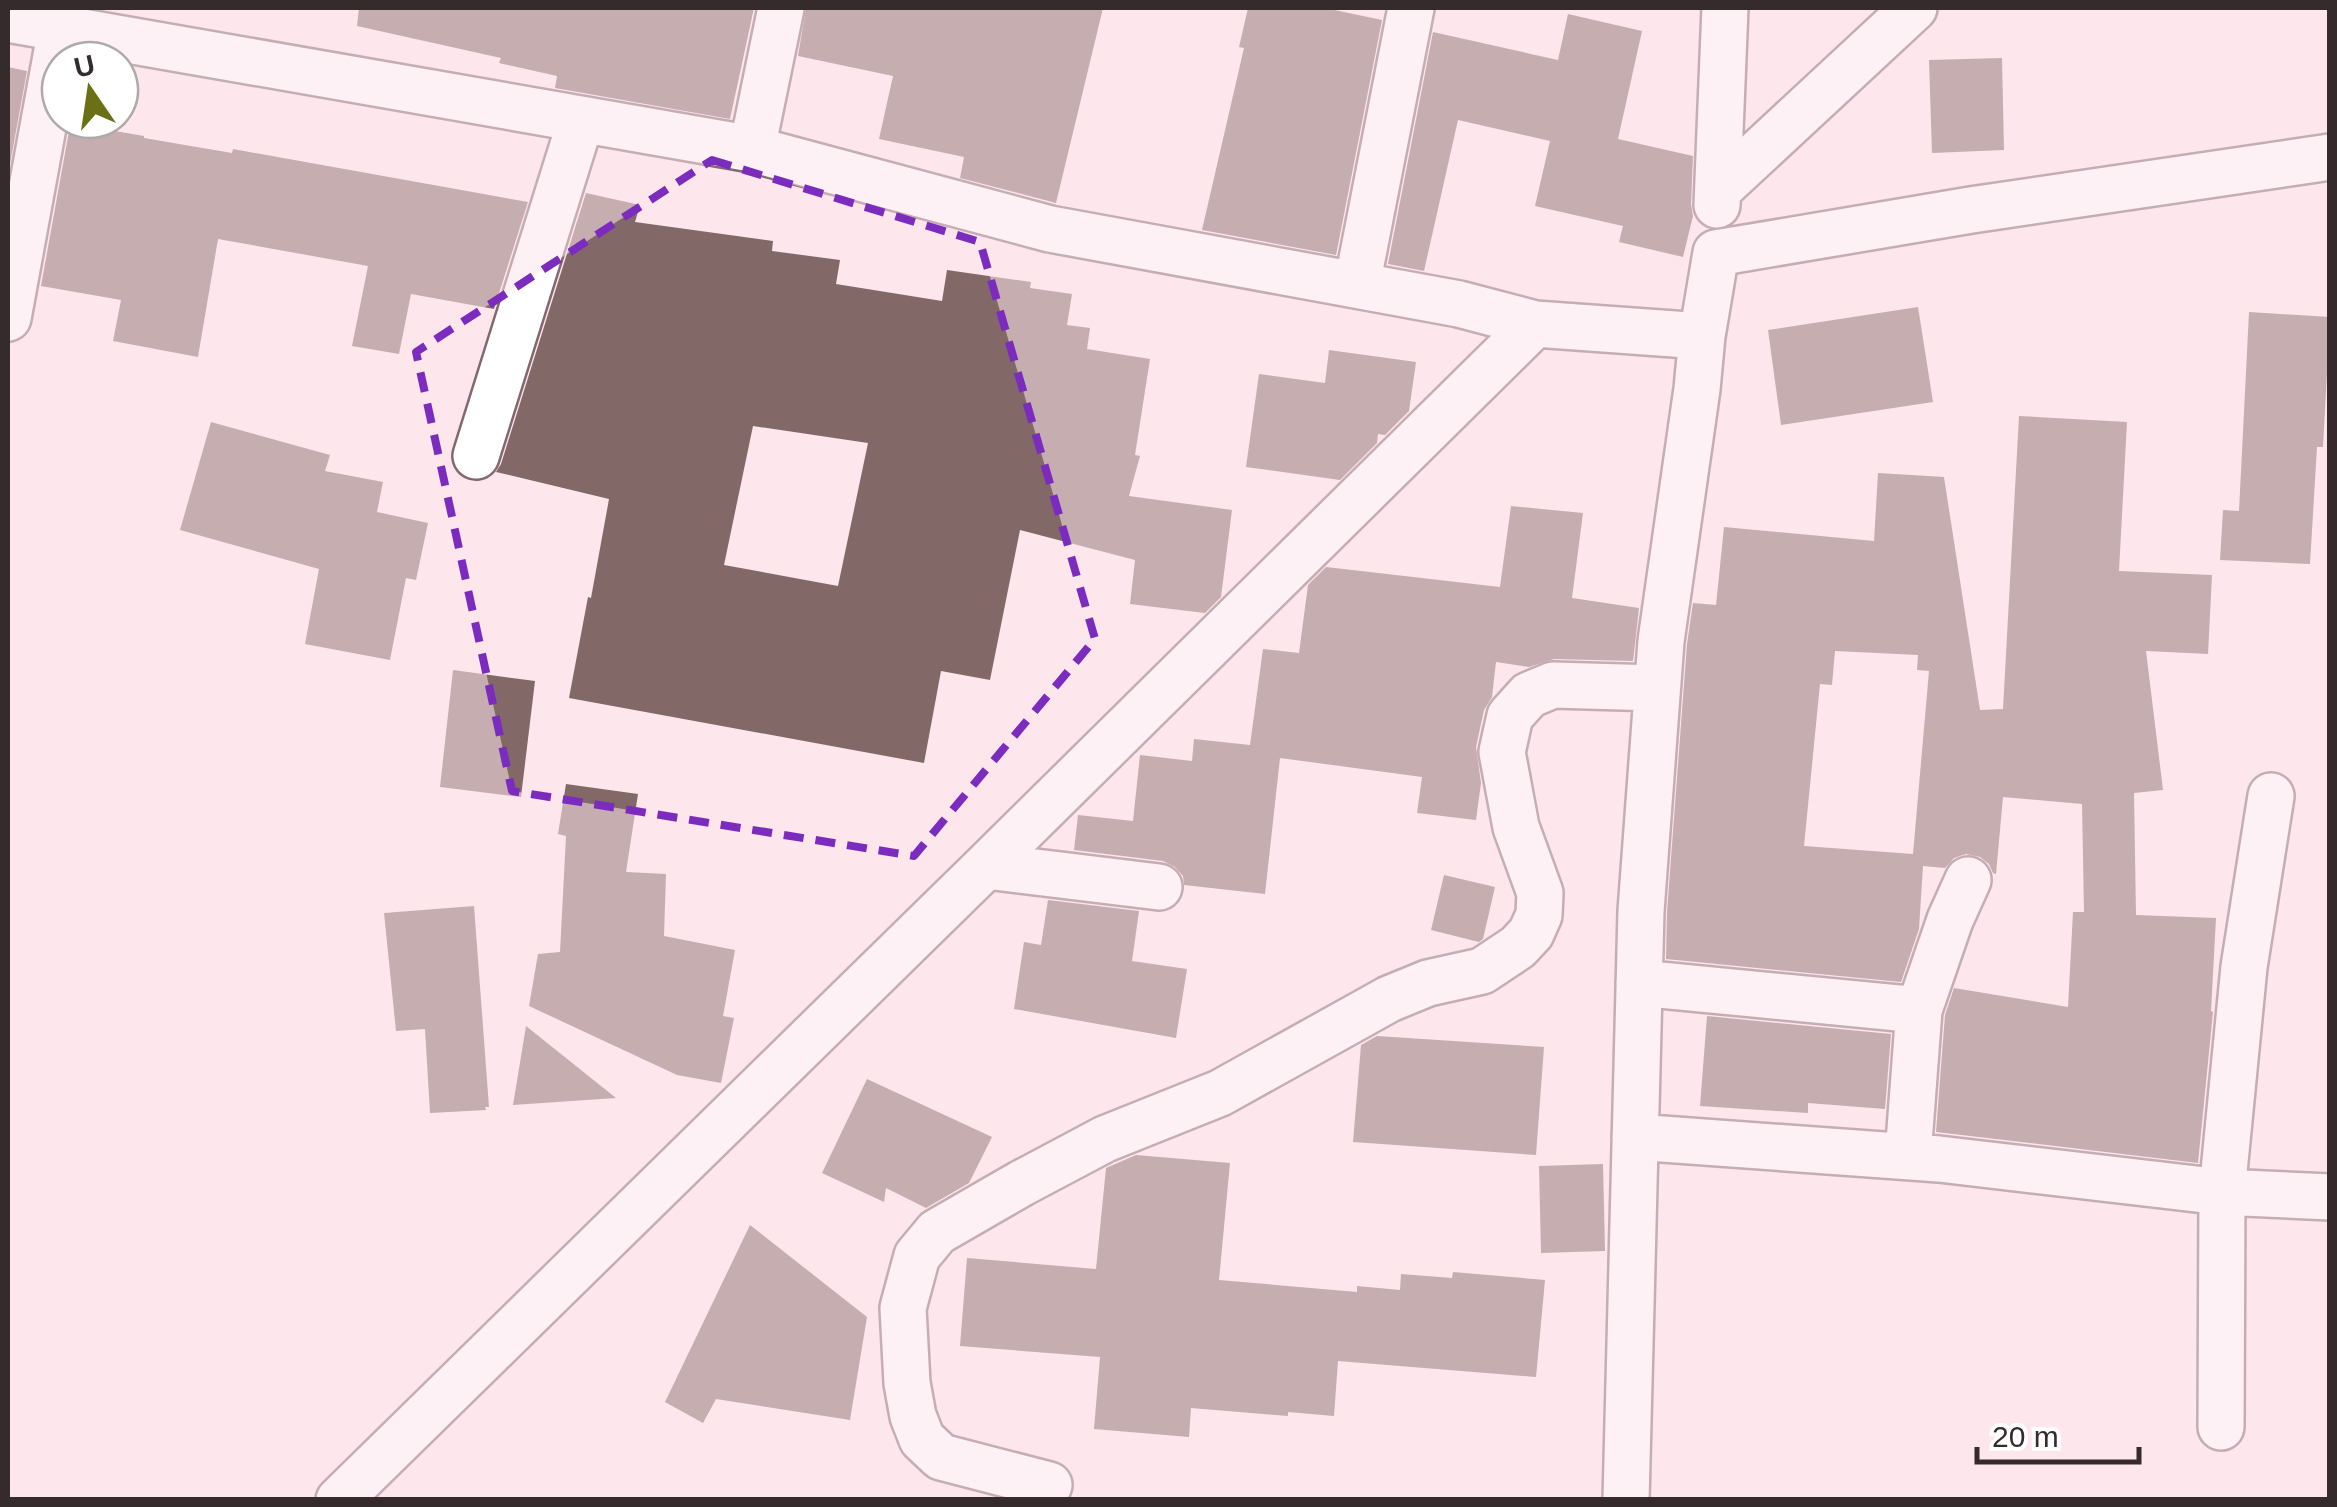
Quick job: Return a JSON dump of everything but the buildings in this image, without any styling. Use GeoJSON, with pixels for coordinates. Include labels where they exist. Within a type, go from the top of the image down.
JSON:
{"type":"FeatureCollection","features":[{"type":"Feature","properties":{"kind":"street"},"geometry":{"type":"LineString","coordinates":[[752,149],[781,8]]}},
{"type":"Feature","properties":{"kind":"street"},"geometry":{"type":"LineString","coordinates":[[1356,285],[1411,8]]}},
{"type":"Feature","properties":{"kind":"street"},"geometry":{"type":"LineString","coordinates":[[1626,1500],[1640,910],[1661,642],[1716,253],[1725,8]]}},
{"type":"Feature","properties":{"kind":"street"},"geometry":{"type":"LineString","coordinates":[[1718,190],[1914,8]]}},
{"type":"Feature","properties":{"kind":"street"},"geometry":{"type":"LineString","coordinates":[[8,19],[752,149],[1050,229],[1459,304],[1536,324],[1702,336]]}},
{"type":"Feature","properties":{"kind":"street"},"geometry":{"type":"LineString","coordinates":[[8,318],[62,29]]}},
{"type":"Feature","properties":{"kind":"street"},"geometry":{"type":"LineString","coordinates":[[476,456],[582,120]]}},
{"type":"Feature","properties":{"kind":"street"},"geometry":{"type":"LineString","coordinates":[[1716,253],[1971,210],[2328,159]]}},
{"type":"Feature","properties":{"kind":"street"},"geometry":{"type":"LineString","coordinates":[[338,1500],[1536,324]]}},
{"type":"Feature","properties":{"kind":"street"},"geometry":{"type":"LineString","coordinates":[[1049,1486],[941,1457],[922,1439],[907,1383],[903,1308],[917,1256],[936,1232],[1105,1139],[1220,1093],[1389,999],[1428,982],[1482,971],[1518,947],[1531,933],[1540,893],[1516,827],[1502,752],[1510,716],[1529,695],[1552,685],[1657,688]]}},
{"type":"Feature","properties":{"kind":"street"},"geometry":{"type":"LineString","coordinates":[[2221,1427],[2222,1192],[2244,968],[2271,796]]}},
{"type":"Feature","properties":{"kind":"street"},"geometry":{"type":"LineString","coordinates":[[986,866],[1159,887]]}},
{"type":"Feature","properties":{"kind":"street"},"geometry":{"type":"LineString","coordinates":[[1908,1156],[1919,1010],[1968,880]]}},
{"type":"Feature","properties":{"kind":"street"},"geometry":{"type":"LineString","coordinates":[[1639,983],[1919,1010]]}},
{"type":"Feature","properties":{"kind":"street"},"geometry":{"type":"LineString","coordinates":[[1635,1138],[1908,1156],[2222,1192],[2330,1197]]}},
{"type":"Feature","properties":{"kind":"highlighted area"},"geometry":{"type":"Polygon","coordinates":[[[712,160],[980,242],[1095,639],[914,856],[512,791],[416,352],[712,160]]]}}]}
